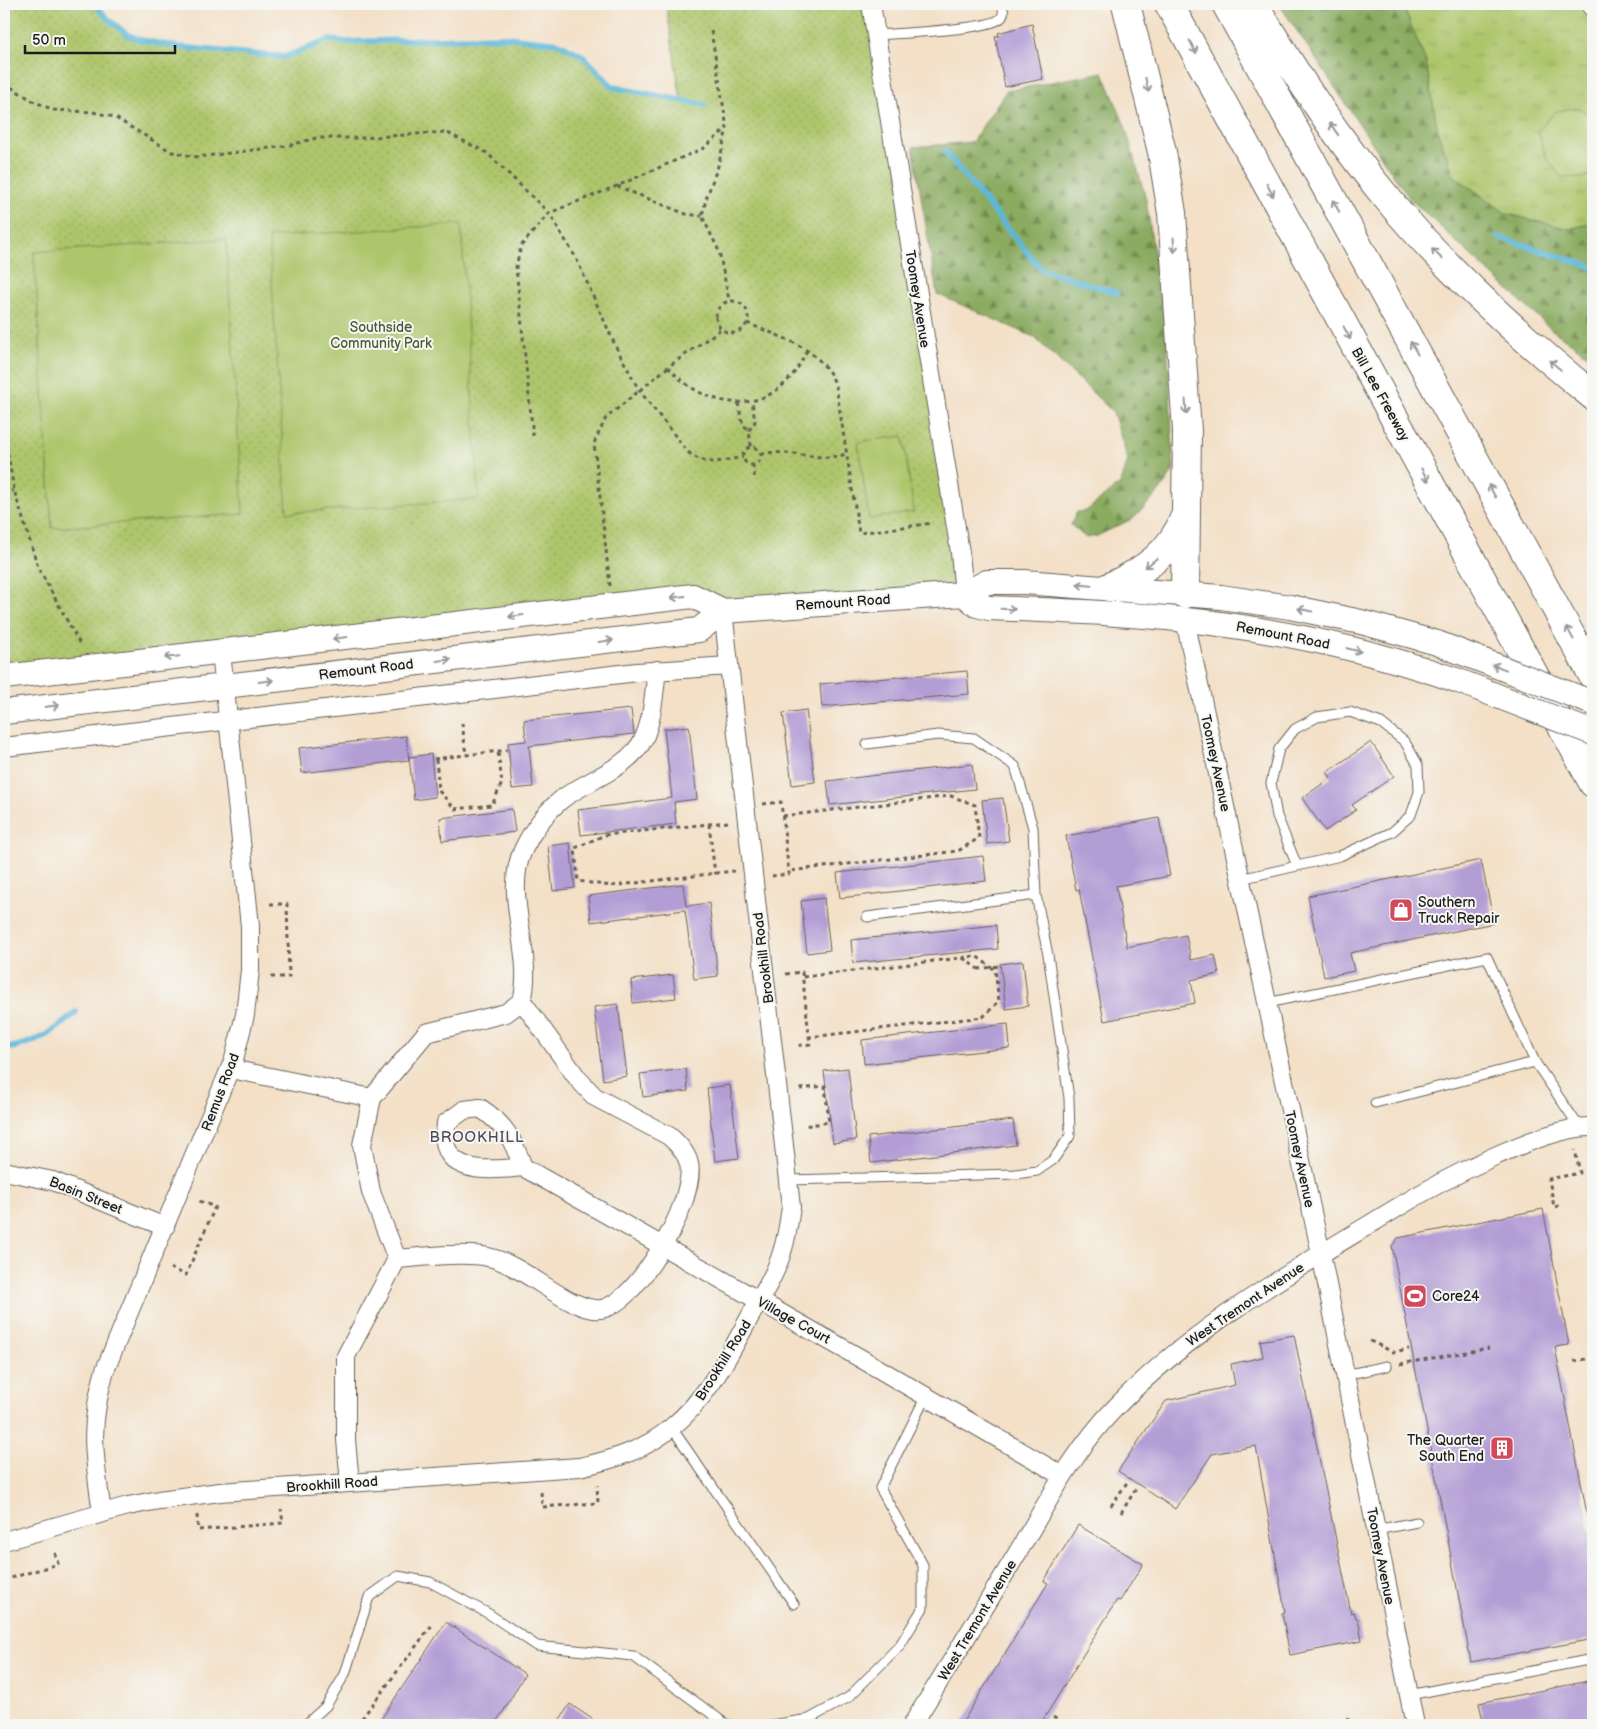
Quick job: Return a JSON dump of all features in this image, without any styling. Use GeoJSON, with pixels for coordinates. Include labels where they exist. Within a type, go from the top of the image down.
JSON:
{"type":"FeatureCollection","features":[{"type":"Feature","properties":{"kind":"highway"},"geometry":{"type":"LineString","coordinates":[[1126,4],[1162,152],[1172,213],[1186,413],[1185,607]]}},
{"type":"Feature","properties":{"kind":"highway","name":"Bill Lee Freeway"},"geometry":{"type":"LineString","coordinates":[[1170,4],[1593,783]]}},
{"type":"Feature","properties":{"kind":"highway"},"geometry":{"type":"LineString","coordinates":[[1226,4],[1593,676]]}},
{"type":"Feature","properties":{"kind":"highway"},"geometry":{"type":"LineString","coordinates":[[1254,4],[1290,66],[1345,144],[1392,204],[1426,243],[1487,303],[1550,361],[1593,396]]}},
{"type":"Feature","properties":{"kind":"highway"},"geometry":{"type":"LineString","coordinates":[[1109,587],[1137,574],[1162,554],[1174,539],[1187,510]]}},
{"type":"Feature","properties":{"kind":"main road","name":"Remount Road"},"geometry":{"type":"LineString","coordinates":[[4,712],[699,630],[723,611],[964,594],[976,586],[992,582],[1057,582],[1109,587],[1185,607],[1244,627],[1352,649],[1456,680],[1593,733]]}},
{"type":"Feature","properties":{"kind":"main road","name":"Remount Road"},"geometry":{"type":"LineString","coordinates":[[964,594],[977,605],[989,608],[1290,607],[1361,622],[1437,644],[1593,703]]}},
{"type":"Feature","properties":{"kind":"main road"},"geometry":{"type":"LineString","coordinates":[[4,677],[693,596],[723,611]]}},
{"type":"Feature","properties":{"kind":"street","name":"Toomey Avenue"},"geometry":{"type":"LineString","coordinates":[[872,4],[960,552],[964,594]]}},
{"type":"Feature","properties":{"kind":"street","name":"Toomey Avenue"},"geometry":{"type":"LineString","coordinates":[[1185,607],[1266,1003],[1321,1254],[1415,1725]]}},
{"type":"Feature","properties":{"kind":"street","name":"Brookhill Road"},"geometry":{"type":"LineString","coordinates":[[4,1541],[102,1513],[159,1500],[220,1492],[579,1467],[625,1455],[672,1428],[702,1397],[759,1301],[782,1252],[791,1207],[723,611]]}},
{"type":"Feature","properties":{"kind":"street","name":"Remus Road"},"geometry":{"type":"LineString","coordinates":[[102,1513],[93,1450],[96,1401],[105,1370],[231,1069],[245,1015],[250,961],[250,926],[221,652]]}},
{"type":"Feature","properties":{"kind":"street"},"geometry":{"type":"LineString","coordinates":[[4,748],[657,670],[729,666]]}},
{"type":"Feature","properties":{"kind":"street"},"geometry":{"type":"LineString","coordinates":[[397,1259],[435,1256],[488,1257],[506,1264],[573,1302],[590,1309],[603,1309],[618,1302],[633,1288],[663,1246],[683,1202],[690,1176],[690,1163],[686,1155],[669,1136],[595,1096],[578,1079],[522,1001],[526,974],[516,887],[517,866],[523,849],[544,815],[563,798],[621,763],[634,752],[644,738],[657,670]]}},
{"type":"Feature","properties":{"kind":"street"},"geometry":{"type":"LineString","coordinates":[[350,1483],[346,1440],[346,1356],[397,1259],[371,1192],[362,1145],[372,1098],[426,1034],[506,1013],[522,1001]]}},
{"type":"Feature","properties":{"kind":"street"},"geometry":{"type":"LineString","coordinates":[[231,1069],[372,1098]]}},
{"type":"Feature","properties":{"kind":"street"},"geometry":{"type":"LineString","coordinates":[[480,1108],[499,1120],[515,1145],[523,1168],[490,1170],[463,1164],[451,1158],[444,1142],[446,1122],[464,1110],[480,1108]]}},
{"type":"Feature","properties":{"kind":"street","name":"West Tremont Avenue"},"geometry":{"type":"LineString","coordinates":[[912,1725],[1063,1476],[1115,1408],[1184,1345],[1236,1307],[1414,1197],[1515,1148],[1569,1129],[1586,1128]]}},
{"type":"Feature","properties":{"kind":"street","name":"Village Court"},"geometry":{"type":"LineString","coordinates":[[523,1168],[926,1396],[1063,1476]]}},
{"type":"Feature","properties":{"kind":"street","name":"Basin Street"},"geometry":{"type":"LineString","coordinates":[[4,1171],[53,1181],[165,1227]]}},
{"type":"Feature","properties":{"kind":"lane"},"geometry":{"type":"LineString","coordinates":[[876,34],[954,30],[992,24],[1001,18],[1004,13],[1002,4]]}},
{"type":"Feature","properties":{"kind":"lane"},"geometry":{"type":"LineString","coordinates":[[1584,4],[1593,16]]}},
{"type":"Feature","properties":{"kind":"lane"},"geometry":{"type":"LineString","coordinates":[[1240,879],[1296,866],[1348,852],[1392,832],[1411,815],[1418,792],[1418,765],[1405,742],[1381,722],[1350,712],[1317,717],[1295,730],[1279,749],[1271,783],[1277,816],[1296,866]]}},
{"type":"Feature","properties":{"kind":"lane"},"geometry":{"type":"LineString","coordinates":[[789,1180],[1016,1174],[1037,1171],[1053,1160],[1070,1136],[1069,1098],[1048,955],[1036,895],[1032,828],[1015,766],[974,738],[938,735],[867,744]]}},
{"type":"Feature","properties":{"kind":"lane"},"geometry":{"type":"LineString","coordinates":[[868,917],[1036,895]]}},
{"type":"Feature","properties":{"kind":"lane"},"geometry":{"type":"LineString","coordinates":[[1266,1003],[1487,957],[1535,1062],[1586,1128]]}},
{"type":"Feature","properties":{"kind":"lane"},"geometry":{"type":"LineString","coordinates":[[1374,1103],[1535,1062]]}},
{"type":"Feature","properties":{"kind":"lane"},"geometry":{"type":"LineString","coordinates":[[1345,1375],[1391,1366]]}},
{"type":"Feature","properties":{"kind":"lane"},"geometry":{"type":"LineString","coordinates":[[772,1725],[809,1719],[849,1697],[900,1645],[923,1608],[923,1565],[880,1488],[926,1396]]}},
{"type":"Feature","properties":{"kind":"lane"},"geometry":{"type":"LineString","coordinates":[[672,1428],[794,1604]]}},
{"type":"Feature","properties":{"kind":"lane"},"geometry":{"type":"LineString","coordinates":[[1376,1530],[1417,1522]]}},
{"type":"Feature","properties":{"kind":"lane"},"geometry":{"type":"LineString","coordinates":[[304,1725],[326,1706],[344,1674],[369,1597],[398,1576],[430,1582],[489,1614],[536,1646],[633,1656],[727,1725],[732,1725]]}},
{"type":"Feature","properties":{"kind":"lane"},"geometry":{"type":"LineString","coordinates":[[1409,1695],[1593,1659]]}},
{"type":"Feature","properties":{"kind":"path"},"geometry":{"type":"LineString","coordinates":[[711,31],[727,128],[719,164],[702,216],[719,251],[729,300]]}},
{"type":"Feature","properties":{"kind":"path"},"geometry":{"type":"LineString","coordinates":[[4,83],[35,102],[54,110],[92,112],[114,117],[172,152],[197,157],[287,146],[316,138],[446,132],[487,153],[549,213],[576,258],[616,347],[639,390],[688,452],[698,460],[707,463],[743,457]]}},
{"type":"Feature","properties":{"kind":"path"},"geometry":{"type":"LineString","coordinates":[[533,436],[516,267],[521,246],[549,213],[704,148],[727,128]]}},
{"type":"Feature","properties":{"kind":"path"},"geometry":{"type":"LineString","coordinates":[[617,186],[686,214],[702,216]]}},
{"type":"Feature","properties":{"kind":"path"},"geometry":{"type":"LineString","coordinates":[[729,300],[740,302],[748,312],[747,323],[742,329],[734,333],[720,329],[716,321],[716,312],[721,304],[729,300]]}},
{"type":"Feature","properties":{"kind":"path"},"geometry":{"type":"LineString","coordinates":[[747,323],[807,349],[831,372],[836,386],[859,534],[934,523]]}},
{"type":"Feature","properties":{"kind":"path"},"geometry":{"type":"LineString","coordinates":[[611,592],[594,443],[606,418],[668,367],[720,329]]}},
{"type":"Feature","properties":{"kind":"path"},"geometry":{"type":"LineString","coordinates":[[668,367],[687,386],[704,396],[738,403],[766,396],[793,375],[807,349]]}},
{"type":"Feature","properties":{"kind":"path"},"geometry":{"type":"LineString","coordinates":[[751,446],[750,430],[755,422],[752,401]]}},
{"type":"Feature","properties":{"kind":"path"},"geometry":{"type":"LineString","coordinates":[[738,403],[743,425],[750,430]]}},
{"type":"Feature","properties":{"kind":"path"},"geometry":{"type":"LineString","coordinates":[[4,430],[14,490],[38,567],[64,619],[93,666]]}},
{"type":"Feature","properties":{"kind":"path"},"geometry":{"type":"LineString","coordinates":[[743,457],[746,448],[751,446]]}},
{"type":"Feature","properties":{"kind":"path"},"geometry":{"type":"LineString","coordinates":[[751,446],[755,447],[761,454]]}},
{"type":"Feature","properties":{"kind":"path"},"geometry":{"type":"LineString","coordinates":[[761,454],[787,452],[836,458],[846,454]]}},
{"type":"Feature","properties":{"kind":"path"},"geometry":{"type":"LineString","coordinates":[[743,457],[748,464],[753,465],[758,463],[761,454]]}},
{"type":"Feature","properties":{"kind":"path"},"geometry":{"type":"LineString","coordinates":[[753,465],[755,480]]}},
{"type":"Feature","properties":{"kind":"path"},"geometry":{"type":"LineString","coordinates":[[4,494],[14,490]]}},
{"type":"Feature","properties":{"kind":"path"},"geometry":{"type":"LineString","coordinates":[[462,723],[466,755]]}},
{"type":"Feature","properties":{"kind":"path"},"geometry":{"type":"LineString","coordinates":[[498,751],[502,783],[492,805],[455,809],[439,791],[435,759],[466,755],[498,751],[507,750]]}},
{"type":"Feature","properties":{"kind":"path"},"geometry":{"type":"LineString","coordinates":[[771,876],[789,874],[789,871],[958,851],[978,838],[975,805],[951,796],[783,816]]}},
{"type":"Feature","properties":{"kind":"path"},"geometry":{"type":"LineString","coordinates":[[762,804],[781,802],[789,871]]}},
{"type":"Feature","properties":{"kind":"path"},"geometry":{"type":"LineString","coordinates":[[728,822],[605,835],[575,848],[578,881],[611,886],[734,872]]}},
{"type":"Feature","properties":{"kind":"path"},"geometry":{"type":"LineString","coordinates":[[710,824],[715,874]]}},
{"type":"Feature","properties":{"kind":"path"},"geometry":{"type":"LineString","coordinates":[[270,904],[287,904],[288,977],[271,977]]}},
{"type":"Feature","properties":{"kind":"path"},"geometry":{"type":"LineString","coordinates":[[802,977],[976,956],[995,970],[999,1001],[982,1017],[810,1037]]}},
{"type":"Feature","properties":{"kind":"path"},"geometry":{"type":"LineString","coordinates":[[963,958],[978,968],[1000,966]]}},
{"type":"Feature","properties":{"kind":"path"},"geometry":{"type":"LineString","coordinates":[[786,974],[802,972],[810,1044],[795,1046]]}},
{"type":"Feature","properties":{"kind":"path"},"geometry":{"type":"LineString","coordinates":[[800,1090],[825,1086],[829,1122],[804,1126]]}},
{"type":"Feature","properties":{"kind":"path"},"geometry":{"type":"LineString","coordinates":[[1559,1206],[1554,1207],[1549,1180],[1580,1173],[1575,1150]]}},
{"type":"Feature","properties":{"kind":"path"},"geometry":{"type":"LineString","coordinates":[[170,1268],[186,1275],[215,1207],[199,1201]]}},
{"type":"Feature","properties":{"kind":"path"},"geometry":{"type":"LineString","coordinates":[[1370,1341],[1393,1352],[1408,1349]]}},
{"type":"Feature","properties":{"kind":"path"},"geometry":{"type":"LineString","coordinates":[[1391,1366],[1489,1348]]}},
{"type":"Feature","properties":{"kind":"path"},"geometry":{"type":"LineString","coordinates":[[1574,1361],[1593,1358]]}},
{"type":"Feature","properties":{"kind":"path"},"geometry":{"type":"LineString","coordinates":[[1111,1506],[1128,1481]]}},
{"type":"Feature","properties":{"kind":"path"},"geometry":{"type":"LineString","coordinates":[[541,1492],[542,1507],[598,1503],[597,1485]]}},
{"type":"Feature","properties":{"kind":"path"},"geometry":{"type":"LineString","coordinates":[[1121,1513],[1137,1487]]}},
{"type":"Feature","properties":{"kind":"path"},"geometry":{"type":"LineString","coordinates":[[197,1515],[198,1530],[282,1523],[281,1509]]}},
{"type":"Feature","properties":{"kind":"path"},"geometry":{"type":"LineString","coordinates":[[4,1580],[58,1564],[54,1549]]}},
{"type":"Feature","properties":{"kind":"path"},"geometry":{"type":"LineString","coordinates":[[357,1725],[432,1625]]}},
{"type":"Feature","properties":{"kind":"path"},"geometry":{"type":"LineString","coordinates":[[1053,1717],[1066,1725]]}},
{"type":"Feature","properties":{"kind":"path"},"geometry":{"type":"LineString","coordinates":[[1346,1718],[1354,1725]]}},
{"type":"Feature","properties":{"kind":"green space","name":"Southside Community Park"},"geometry":{"type":"Polygon","coordinates":[[[4,4],[94,4],[108,19],[128,35],[141,40],[177,47],[284,57],[329,40],[346,42],[505,37],[558,43],[583,56],[613,87],[681,101],[666,4],[871,4],[964,594],[756,608],[693,596],[4,677],[4,4]]]}},
{"type":"Feature","properties":{"kind":"green space"},"geometry":{"type":"Polygon","coordinates":[[[1279,4],[1402,4],[1426,62],[1438,133],[1454,176],[1507,214],[1569,229],[1593,223],[1593,359],[1551,329],[1409,198],[1279,4]]]}},
{"type":"Feature","properties":{"kind":"green space"},"geometry":{"type":"Polygon","coordinates":[[[1402,4],[1593,4],[1593,223],[1569,229],[1507,214],[1454,176],[1438,133],[1426,62],[1402,4]]]}},
{"type":"Feature","properties":{"kind":"green space"},"geometry":{"type":"Polygon","coordinates":[[[1103,72],[1125,126],[1146,199],[1167,342],[1174,470],[1159,492],[1134,518],[1097,536],[1086,538],[1071,525],[1077,512],[1086,511],[1121,483],[1128,460],[1113,412],[1034,337],[937,294],[913,147],[972,142],[1006,91],[1103,72]]]}},
{"type":"Feature","properties":{"kind":"green space"},"geometry":{"type":"Polygon","coordinates":[[[1580,108],[1593,119],[1593,173],[1583,178],[1561,177],[1546,157],[1538,131],[1556,111],[1580,108]]]}},
{"type":"Feature","properties":{"kind":"green space"},"geometry":{"type":"Polygon","coordinates":[[[461,224],[479,499],[287,513],[269,237],[461,224]]]}},
{"type":"Feature","properties":{"kind":"green space"},"geometry":{"type":"Polygon","coordinates":[[[226,239],[243,514],[52,528],[34,252],[226,239]]]}},
{"type":"Feature","properties":{"kind":"green space"},"geometry":{"type":"Polygon","coordinates":[[[903,436],[914,512],[869,519],[858,442],[903,436]]]}},
{"type":"Feature","properties":{"kind":"building"},"geometry":{"type":"Polygon","coordinates":[[[1032,24],[1043,79],[1005,87],[995,36],[999,36],[998,33],[1032,24]]]}},
{"type":"Feature","properties":{"kind":"building"},"geometry":{"type":"Polygon","coordinates":[[[967,671],[969,694],[822,707],[820,684],[967,671]]]}},
{"type":"Feature","properties":{"kind":"building"},"geometry":{"type":"Polygon","coordinates":[[[631,709],[634,734],[529,746],[533,787],[512,789],[508,743],[526,741],[524,720],[631,709]]]}},
{"type":"Feature","properties":{"kind":"building"},"geometry":{"type":"Polygon","coordinates":[[[806,710],[815,782],[792,785],[783,713],[806,710]]]}},
{"type":"Feature","properties":{"kind":"building"},"geometry":{"type":"Polygon","coordinates":[[[689,726],[697,799],[674,802],[676,824],[581,835],[578,810],[672,798],[664,729],[689,726]]]}},
{"type":"Feature","properties":{"kind":"building"},"geometry":{"type":"Polygon","coordinates":[[[406,736],[409,760],[302,773],[299,748],[406,736]]]}},
{"type":"Feature","properties":{"kind":"building"},"geometry":{"type":"Polygon","coordinates":[[[1371,742],[1394,776],[1352,805],[1356,810],[1325,831],[1302,798],[1331,778],[1327,772],[1371,742]]]}},
{"type":"Feature","properties":{"kind":"building"},"geometry":{"type":"Polygon","coordinates":[[[431,754],[435,797],[414,800],[409,757],[431,754]]]}},
{"type":"Feature","properties":{"kind":"building"},"geometry":{"type":"Polygon","coordinates":[[[972,764],[975,789],[830,805],[827,781],[972,764]]]}},
{"type":"Feature","properties":{"kind":"building"},"geometry":{"type":"Polygon","coordinates":[[[1003,798],[1009,841],[987,844],[982,800],[1003,798]]]}},
{"type":"Feature","properties":{"kind":"building"},"geometry":{"type":"Polygon","coordinates":[[[512,809],[515,832],[442,841],[440,818],[512,809]]]}},
{"type":"Feature","properties":{"kind":"building"},"geometry":{"type":"Polygon","coordinates":[[[1159,818],[1170,876],[1116,886],[1127,947],[1186,935],[1191,960],[1215,955],[1219,974],[1191,980],[1195,1003],[1104,1021],[1079,889],[1076,890],[1066,836],[1159,818]]]}},
{"type":"Feature","properties":{"kind":"building"},"geometry":{"type":"Polygon","coordinates":[[[570,843],[575,888],[553,891],[548,846],[570,843]]]}},
{"type":"Feature","properties":{"kind":"building"},"geometry":{"type":"Polygon","coordinates":[[[983,856],[986,881],[840,898],[837,873],[983,856]]]}},
{"type":"Feature","properties":{"kind":"building","name":"Southern Truck Repair"},"geometry":{"type":"Polygon","coordinates":[[[1481,860],[1494,923],[1350,953],[1354,971],[1324,977],[1308,896],[1481,860]]]}},
{"type":"Feature","properties":{"kind":"building"},"geometry":{"type":"Polygon","coordinates":[[[683,884],[686,906],[709,903],[718,976],[694,979],[685,910],[591,922],[588,896],[683,884]]]}},
{"type":"Feature","properties":{"kind":"building"},"geometry":{"type":"Polygon","coordinates":[[[824,898],[830,950],[807,953],[801,901],[824,898]]]}},
{"type":"Feature","properties":{"kind":"building"},"geometry":{"type":"Polygon","coordinates":[[[996,925],[998,949],[853,963],[851,940],[996,925]]]}},
{"type":"Feature","properties":{"kind":"building"},"geometry":{"type":"Polygon","coordinates":[[[1023,961],[1028,1006],[1006,1009],[1000,964],[1023,961]]]}},
{"type":"Feature","properties":{"kind":"building"},"geometry":{"type":"Polygon","coordinates":[[[673,975],[676,998],[633,1003],[631,980],[673,975]]]}},
{"type":"Feature","properties":{"kind":"building"},"geometry":{"type":"Polygon","coordinates":[[[618,1004],[627,1076],[603,1080],[594,1007],[618,1004]]]}},
{"type":"Feature","properties":{"kind":"building"},"geometry":{"type":"Polygon","coordinates":[[[1008,1024],[1010,1048],[864,1064],[862,1040],[1008,1024]]]}},
{"type":"Feature","properties":{"kind":"building"},"geometry":{"type":"Polygon","coordinates":[[[848,1068],[856,1140],[833,1143],[824,1071],[848,1068]]]}},
{"type":"Feature","properties":{"kind":"building"},"geometry":{"type":"Polygon","coordinates":[[[686,1069],[688,1091],[643,1097],[640,1074],[686,1069]]]}},
{"type":"Feature","properties":{"kind":"building"},"geometry":{"type":"Polygon","coordinates":[[[730,1085],[739,1158],[715,1161],[707,1088],[730,1085]]]}},
{"type":"Feature","properties":{"kind":"building"},"geometry":{"type":"Polygon","coordinates":[[[1013,1120],[1016,1145],[871,1163],[868,1137],[1013,1120]]]}},
{"type":"Feature","properties":{"kind":"building","name":"The Quarter South End"},"geometry":{"type":"Polygon","coordinates":[[[1543,1209],[1569,1345],[1555,1347],[1593,1545],[1593,1639],[1471,1662],[1392,1246],[1398,1238],[1543,1209]]]}},
{"type":"Feature","properties":{"kind":"building"},"geometry":{"type":"Polygon","coordinates":[[[1294,1335],[1351,1613],[1354,1612],[1358,1619],[1362,1641],[1290,1655],[1282,1613],[1285,1612],[1256,1446],[1212,1454],[1175,1509],[1118,1471],[1166,1401],[1235,1385],[1231,1364],[1263,1357],[1260,1341],[1294,1335]]]}},
{"type":"Feature","properties":{"kind":"building"},"geometry":{"type":"Polygon","coordinates":[[[1078,1525],[1143,1564],[1120,1601],[1117,1600],[1040,1725],[961,1725],[1048,1583],[1044,1581],[1078,1525]]]}},
{"type":"Feature","properties":{"kind":"building"},"geometry":{"type":"Polygon","coordinates":[[[446,1622],[525,1674],[503,1712],[494,1725],[377,1725],[446,1622]]]}},
{"type":"Feature","properties":{"kind":"building"},"geometry":{"type":"Polygon","coordinates":[[[1593,1680],[1593,1725],[1484,1725],[1479,1703],[1593,1680]]]}},
{"type":"Feature","properties":{"kind":"building"},"geometry":{"type":"Polygon","coordinates":[[[570,1704],[601,1725],[556,1725],[570,1704]]]}},
{"type":"Feature","properties":{"kind":"waterway"},"geometry":{"type":"LineString","coordinates":[[94,4],[108,19],[128,35],[141,40],[177,47],[284,57],[329,40],[346,42],[505,37],[558,43],[583,56],[613,87],[705,105]]}},
{"type":"Feature","properties":{"kind":"waterway"},"geometry":{"type":"LineString","coordinates":[[945,152],[1041,269],[1117,293]]}},
{"type":"Feature","properties":{"kind":"waterway"},"geometry":{"type":"LineString","coordinates":[[1498,237],[1593,267]]}},
{"type":"Feature","properties":{"kind":"waterway"},"geometry":{"type":"LineString","coordinates":[[4,1049],[26,1044],[51,1032],[76,1012]]}},
{"type":"Feature","properties":{"kind":"place","name":"Southern Truck Repair"},"geometry":{"type":"Point","coordinates":[1401,910]}},
{"type":"Feature","properties":{"kind":"place","name":"Core24"},"geometry":{"type":"Point","coordinates":[1415,1296]}},
{"type":"Feature","properties":{"kind":"place","name":"The Quarter South End"},"geometry":{"type":"Point","coordinates":[1502,1448]}},
{"type":"Feature","properties":{"kind":"district","name":"BROOKHILL"},"geometry":{"type":"Point","coordinates":[477,1137]}}]}
